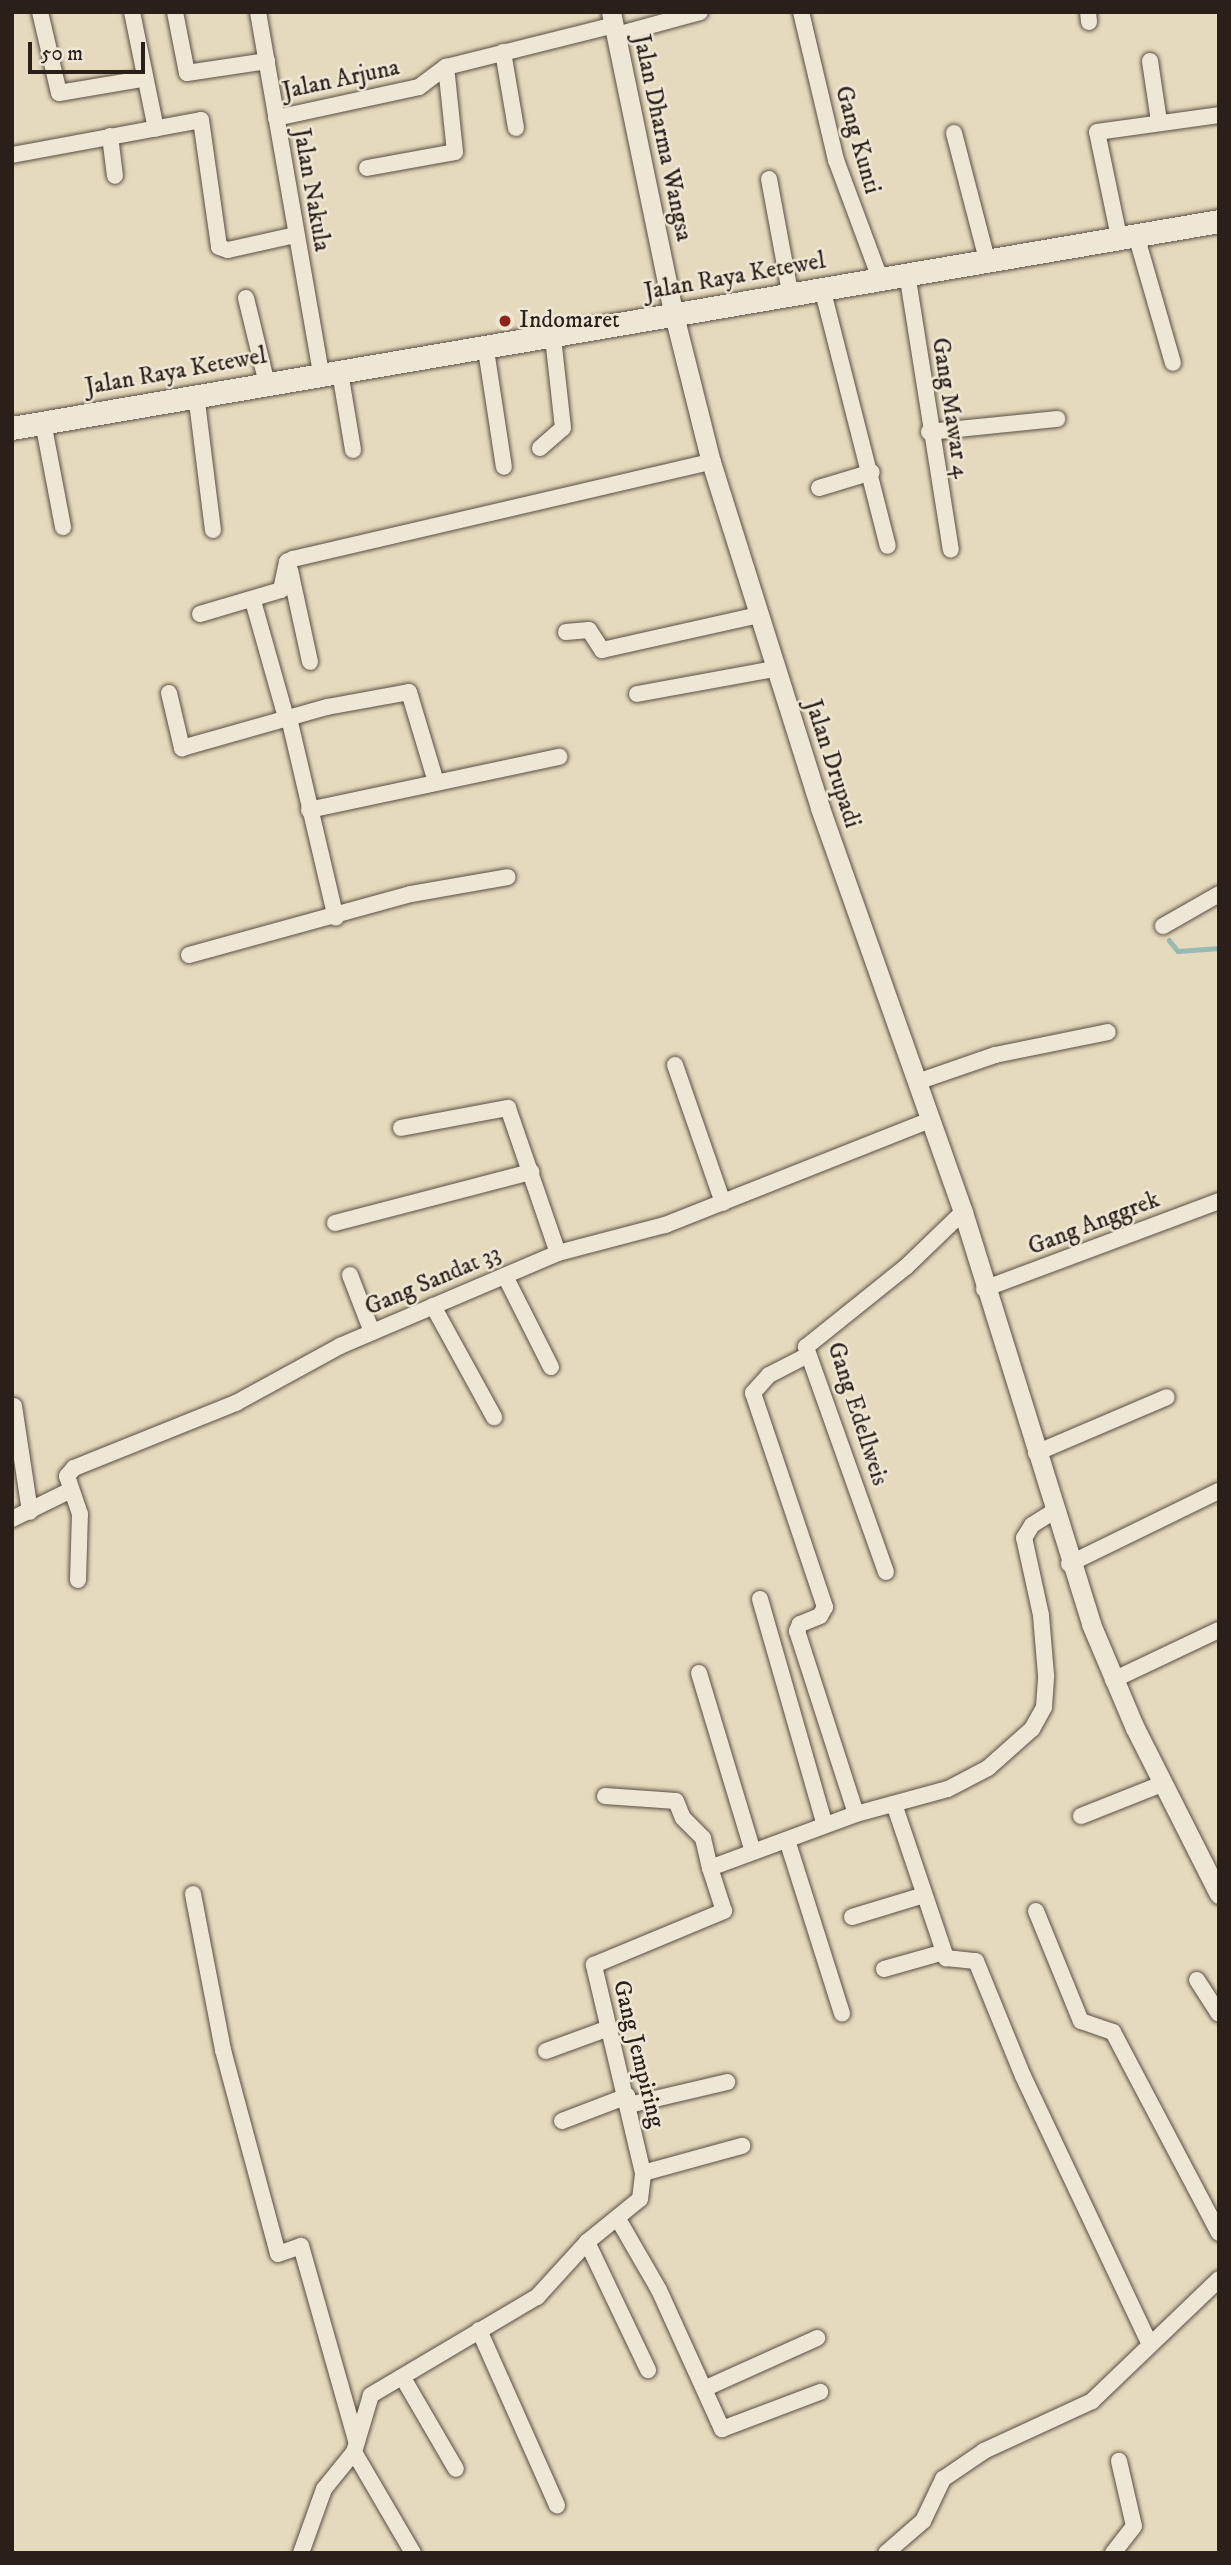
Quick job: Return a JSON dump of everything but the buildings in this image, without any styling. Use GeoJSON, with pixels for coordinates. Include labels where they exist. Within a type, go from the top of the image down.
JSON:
{"type":"FeatureCollection","features":[{"type":"Feature","properties":{"kind":"main road","name":"Jalan Raya Ketewel"},"geometry":{"type":"LineString","coordinates":[[12,428],[196,394],[486,350],[790,292],[1219,220]]}},
{"type":"Feature","properties":{"kind":"street"},"geometry":{"type":"LineString","coordinates":[[40,12],[59,93],[143,79]]}},
{"type":"Feature","properties":{"kind":"street"},"geometry":{"type":"LineString","coordinates":[[132,12],[143,79],[156,129]]}},
{"type":"Feature","properties":{"kind":"street"},"geometry":{"type":"LineString","coordinates":[[174,12],[187,73],[267,61]]}},
{"type":"Feature","properties":{"kind":"street","name":"Jalan Nakula"},"geometry":{"type":"LineString","coordinates":[[258,12],[295,235],[330,373],[353,450]]}},
{"type":"Feature","properties":{"kind":"street","name":"Jalan Arjuna"},"geometry":{"type":"LineString","coordinates":[[276,118],[419,87],[446,67],[613,24],[700,12]]}},
{"type":"Feature","properties":{"kind":"street","name":"Gang Kunti"},"geometry":{"type":"LineString","coordinates":[[801,12],[836,160],[880,278]]}},
{"type":"Feature","properties":{"kind":"street","name":"Jalan Dharma Wangsa"},"geometry":{"type":"LineString","coordinates":[[613,24],[674,315]]}},
{"type":"Feature","properties":{"kind":"street"},"geometry":{"type":"LineString","coordinates":[[503,52],[516,128]]}},
{"type":"Feature","properties":{"kind":"street"},"geometry":{"type":"LineString","coordinates":[[1150,61],[1159,121]]}},
{"type":"Feature","properties":{"kind":"street"},"geometry":{"type":"LineString","coordinates":[[367,168],[455,152],[446,67]]}},
{"type":"Feature","properties":{"kind":"street"},"geometry":{"type":"LineString","coordinates":[[1173,363],[1096,135],[1159,121],[1219,115]]}},
{"type":"Feature","properties":{"kind":"street"},"geometry":{"type":"LineString","coordinates":[[12,155],[110,136],[204,123],[222,250],[295,235]]}},
{"type":"Feature","properties":{"kind":"street"},"geometry":{"type":"LineString","coordinates":[[954,133],[987,260]]}},
{"type":"Feature","properties":{"kind":"street"},"geometry":{"type":"LineString","coordinates":[[110,136],[115,176]]}},
{"type":"Feature","properties":{"kind":"street"},"geometry":{"type":"LineString","coordinates":[[769,179],[790,292]]}},
{"type":"Feature","properties":{"kind":"street","name":"Gang Mawar 4"},"geometry":{"type":"LineString","coordinates":[[907,273],[929,432],[951,550]]}},
{"type":"Feature","properties":{"kind":"street"},"geometry":{"type":"LineString","coordinates":[[822,288],[872,472],[888,546]]}},
{"type":"Feature","properties":{"kind":"street"},"geometry":{"type":"LineString","coordinates":[[246,298],[267,384]]}},
{"type":"Feature","properties":{"kind":"street","name":"Jalan Drupadi"},"geometry":{"type":"LineString","coordinates":[[674,315],[711,462],[775,669],[964,1217],[1069,1564],[1113,1680],[1162,1784],[1219,1894]]}},
{"type":"Feature","properties":{"kind":"street"},"geometry":{"type":"LineString","coordinates":[[540,448],[563,428],[553,338]]}},
{"type":"Feature","properties":{"kind":"street"},"geometry":{"type":"LineString","coordinates":[[486,350],[504,467]]}},
{"type":"Feature","properties":{"kind":"street"},"geometry":{"type":"LineString","coordinates":[[196,394],[214,530]]}},
{"type":"Feature","properties":{"kind":"street"},"geometry":{"type":"LineString","coordinates":[[929,432],[1057,419]]}},
{"type":"Feature","properties":{"kind":"street"},"geometry":{"type":"LineString","coordinates":[[43,422],[63,527]]}},
{"type":"Feature","properties":{"kind":"street"},"geometry":{"type":"LineString","coordinates":[[288,561],[711,462]]}},
{"type":"Feature","properties":{"kind":"street"},"geometry":{"type":"LineString","coordinates":[[819,488],[872,472]]}},
{"type":"Feature","properties":{"kind":"street"},"geometry":{"type":"LineString","coordinates":[[200,614],[253,601],[281,590],[288,561]]}},
{"type":"Feature","properties":{"kind":"street"},"geometry":{"type":"LineString","coordinates":[[288,561],[310,662]]}},
{"type":"Feature","properties":{"kind":"street"},"geometry":{"type":"LineString","coordinates":[[253,601],[288,718],[336,918]]}},
{"type":"Feature","properties":{"kind":"street"},"geometry":{"type":"LineString","coordinates":[[566,632],[589,630],[602,650],[758,615]]}},
{"type":"Feature","properties":{"kind":"street"},"geometry":{"type":"LineString","coordinates":[[637,694],[775,669]]}},
{"type":"Feature","properties":{"kind":"street"},"geometry":{"type":"LineString","coordinates":[[169,694],[179,748],[288,718],[409,692],[436,782]]}},
{"type":"Feature","properties":{"kind":"street"},"geometry":{"type":"LineString","coordinates":[[309,810],[559,757]]}},
{"type":"Feature","properties":{"kind":"street"},"geometry":{"type":"LineString","coordinates":[[189,954],[336,918],[411,894],[508,877]]}},
{"type":"Feature","properties":{"kind":"street"},"geometry":{"type":"LineString","coordinates":[[1163,926],[1219,894]]}},
{"type":"Feature","properties":{"kind":"street"},"geometry":{"type":"LineString","coordinates":[[917,1082],[995,1055],[1108,1032]]}},
{"type":"Feature","properties":{"kind":"street"},"geometry":{"type":"LineString","coordinates":[[675,1065],[723,1203]]}},
{"type":"Feature","properties":{"kind":"street"},"geometry":{"type":"LineString","coordinates":[[401,1128],[508,1108],[558,1253]]}},
{"type":"Feature","properties":{"kind":"street","name":"Gang Sandat 33"},"geometry":{"type":"LineString","coordinates":[[69,1491],[67,1476],[74,1468],[236,1403],[372,1332],[558,1253],[666,1225],[930,1120]]}},
{"type":"Feature","properties":{"kind":"street"},"geometry":{"type":"LineString","coordinates":[[335,1223],[531,1172]]}},
{"type":"Feature","properties":{"kind":"street","name":"Gang Anggrek"},"geometry":{"type":"LineString","coordinates":[[984,1289],[1219,1200]]}},
{"type":"Feature","properties":{"kind":"street","name":"Gang Edellweis"},"geometry":{"type":"LineString","coordinates":[[886,1572],[808,1355],[808,1340],[907,1266],[964,1217]]}},
{"type":"Feature","properties":{"kind":"street"},"geometry":{"type":"LineString","coordinates":[[350,1275],[372,1332]]}},
{"type":"Feature","properties":{"kind":"street"},"geometry":{"type":"LineString","coordinates":[[505,1276],[551,1367]]}},
{"type":"Feature","properties":{"kind":"street"},"geometry":{"type":"LineString","coordinates":[[433,1306],[494,1417]]}},
{"type":"Feature","properties":{"kind":"street"},"geometry":{"type":"LineString","coordinates":[[808,1355],[769,1375],[753,1393],[825,1607],[820,1616],[800,1624],[797,1631],[856,1814]]}},
{"type":"Feature","properties":{"kind":"street"},"geometry":{"type":"LineString","coordinates":[[1036,1453],[1167,1396]]}},
{"type":"Feature","properties":{"kind":"street"},"geometry":{"type":"LineString","coordinates":[[14,1406],[30,1512]]}},
{"type":"Feature","properties":{"kind":"street"},"geometry":{"type":"LineString","coordinates":[[12,1519],[69,1491],[80,1514],[78,1580]]}},
{"type":"Feature","properties":{"kind":"street"},"geometry":{"type":"LineString","coordinates":[[1069,1564],[1219,1491]]}},
{"type":"Feature","properties":{"kind":"street"},"geometry":{"type":"LineString","coordinates":[[606,1796],[676,1801],[682,1818],[703,1838],[710,1868],[752,1849],[787,1840],[856,1814],[948,1789],[988,1768],[1038,1718],[1046,1675],[1041,1615],[1024,1538],[1032,1525],[1053,1512]]}},
{"type":"Feature","properties":{"kind":"street"},"geometry":{"type":"LineString","coordinates":[[760,1600],[825,1825]]}},
{"type":"Feature","properties":{"kind":"street"},"geometry":{"type":"LineString","coordinates":[[1113,1680],[1218,1629]]}},
{"type":"Feature","properties":{"kind":"street"},"geometry":{"type":"LineString","coordinates":[[699,1673],[752,1849]]}},
{"type":"Feature","properties":{"kind":"street"},"geometry":{"type":"LineString","coordinates":[[1081,1816],[1162,1784]]}},
{"type":"Feature","properties":{"kind":"street"},"geometry":{"type":"LineString","coordinates":[[894,1804],[944,1952],[949,1960],[976,1961],[1023,2076],[1150,2345]]}},
{"type":"Feature","properties":{"kind":"street"},"geometry":{"type":"LineString","coordinates":[[787,1840],[842,2013]]}},
{"type":"Feature","properties":{"kind":"street","name":"Gang Jempiring"},"geometry":{"type":"LineString","coordinates":[[356,2447],[371,2395],[543,2292],[587,2242],[640,2199],[642,2173],[628,2100],[594,1965],[724,1911],[710,1868]]}},
{"type":"Feature","properties":{"kind":"street"},"geometry":{"type":"LineString","coordinates":[[192,1894],[223,2050],[278,2254],[301,2246],[356,2447],[413,2553]]}},
{"type":"Feature","properties":{"kind":"street"},"geometry":{"type":"LineString","coordinates":[[852,1917],[924,1895]]}},
{"type":"Feature","properties":{"kind":"street"},"geometry":{"type":"LineString","coordinates":[[1037,1911],[1081,2021],[1090,2028],[1113,2032],[1219,2233]]}},
{"type":"Feature","properties":{"kind":"street"},"geometry":{"type":"LineString","coordinates":[[884,1969],[944,1952]]}},
{"type":"Feature","properties":{"kind":"street"},"geometry":{"type":"LineString","coordinates":[[1197,1980],[1219,2014]]}},
{"type":"Feature","properties":{"kind":"street"},"geometry":{"type":"LineString","coordinates":[[546,2051],[609,2028]]}},
{"type":"Feature","properties":{"kind":"street"},"geometry":{"type":"LineString","coordinates":[[562,2121],[628,2100],[727,2082]]}},
{"type":"Feature","properties":{"kind":"street"},"geometry":{"type":"LineString","coordinates":[[642,2173],[742,2147]]}},
{"type":"Feature","properties":{"kind":"street"},"geometry":{"type":"LineString","coordinates":[[618,2219],[726,2430],[820,2392]]}},
{"type":"Feature","properties":{"kind":"street"},"geometry":{"type":"LineString","coordinates":[[587,2242],[648,2370]]}},
{"type":"Feature","properties":{"kind":"street"},"geometry":{"type":"LineString","coordinates":[[886,2553],[923,2521],[943,2479],[984,2451],[1092,2401],[1219,2279]]}},
{"type":"Feature","properties":{"kind":"street"},"geometry":{"type":"LineString","coordinates":[[479,2330],[557,2505]]}},
{"type":"Feature","properties":{"kind":"street"},"geometry":{"type":"LineString","coordinates":[[706,2388],[817,2338]]}},
{"type":"Feature","properties":{"kind":"street"},"geometry":{"type":"LineString","coordinates":[[403,2378],[456,2469]]}},
{"type":"Feature","properties":{"kind":"street"},"geometry":{"type":"LineString","coordinates":[[301,2553],[324,2489],[356,2447]]}},
{"type":"Feature","properties":{"kind":"street"},"geometry":{"type":"LineString","coordinates":[[1113,2553],[1134,2526],[1119,2461]]}},
{"type":"Feature","properties":{"kind":"waterway"},"geometry":{"type":"LineString","coordinates":[[1169,940],[1178,951],[1219,948]]}},
{"type":"Feature","properties":{"kind":"place","name":"Indomaret"},"geometry":{"type":"Point","coordinates":[505,321]}}]}
